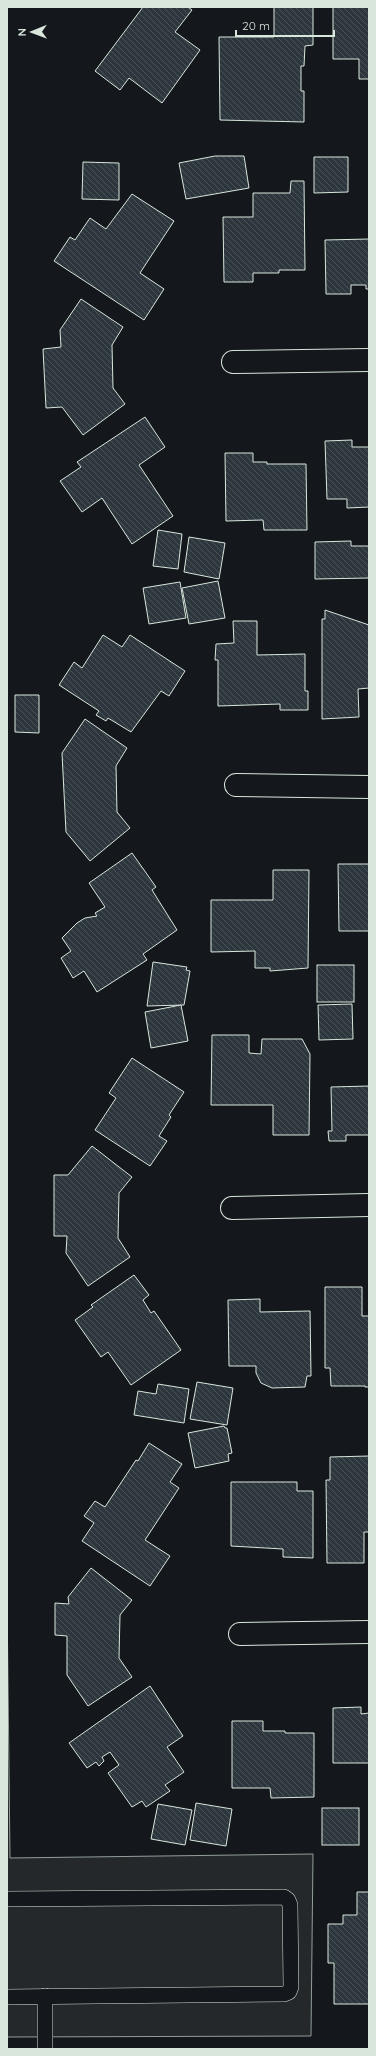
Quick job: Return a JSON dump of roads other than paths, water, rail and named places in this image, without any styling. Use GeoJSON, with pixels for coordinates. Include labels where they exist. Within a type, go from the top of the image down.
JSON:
{"type":"FeatureCollection","features":[{"type":"Feature","properties":{"kind":"street"},"geometry":{"type":"LineString","coordinates":[[232,362],[369,360]]}},
{"type":"Feature","properties":{"kind":"street"},"geometry":{"type":"LineString","coordinates":[[236,785],[369,786]]}},
{"type":"Feature","properties":{"kind":"street"},"geometry":{"type":"LineString","coordinates":[[232,1208],[369,1205]]}},
{"type":"Feature","properties":{"kind":"street"},"geometry":{"type":"LineString","coordinates":[[240,1634],[369,1632]]}},
{"type":"Feature","properties":{"kind":"lane"},"geometry":{"type":"LineString","coordinates":[[7,1899],[284,1897],[288,1900],[290,1905],[291,1987],[289,1992],[284,1994],[7,1997]]}},
{"type":"Feature","properties":{"kind":"lane"},"geometry":{"type":"LineString","coordinates":[[44,1996],[45,2049]]}}]}
